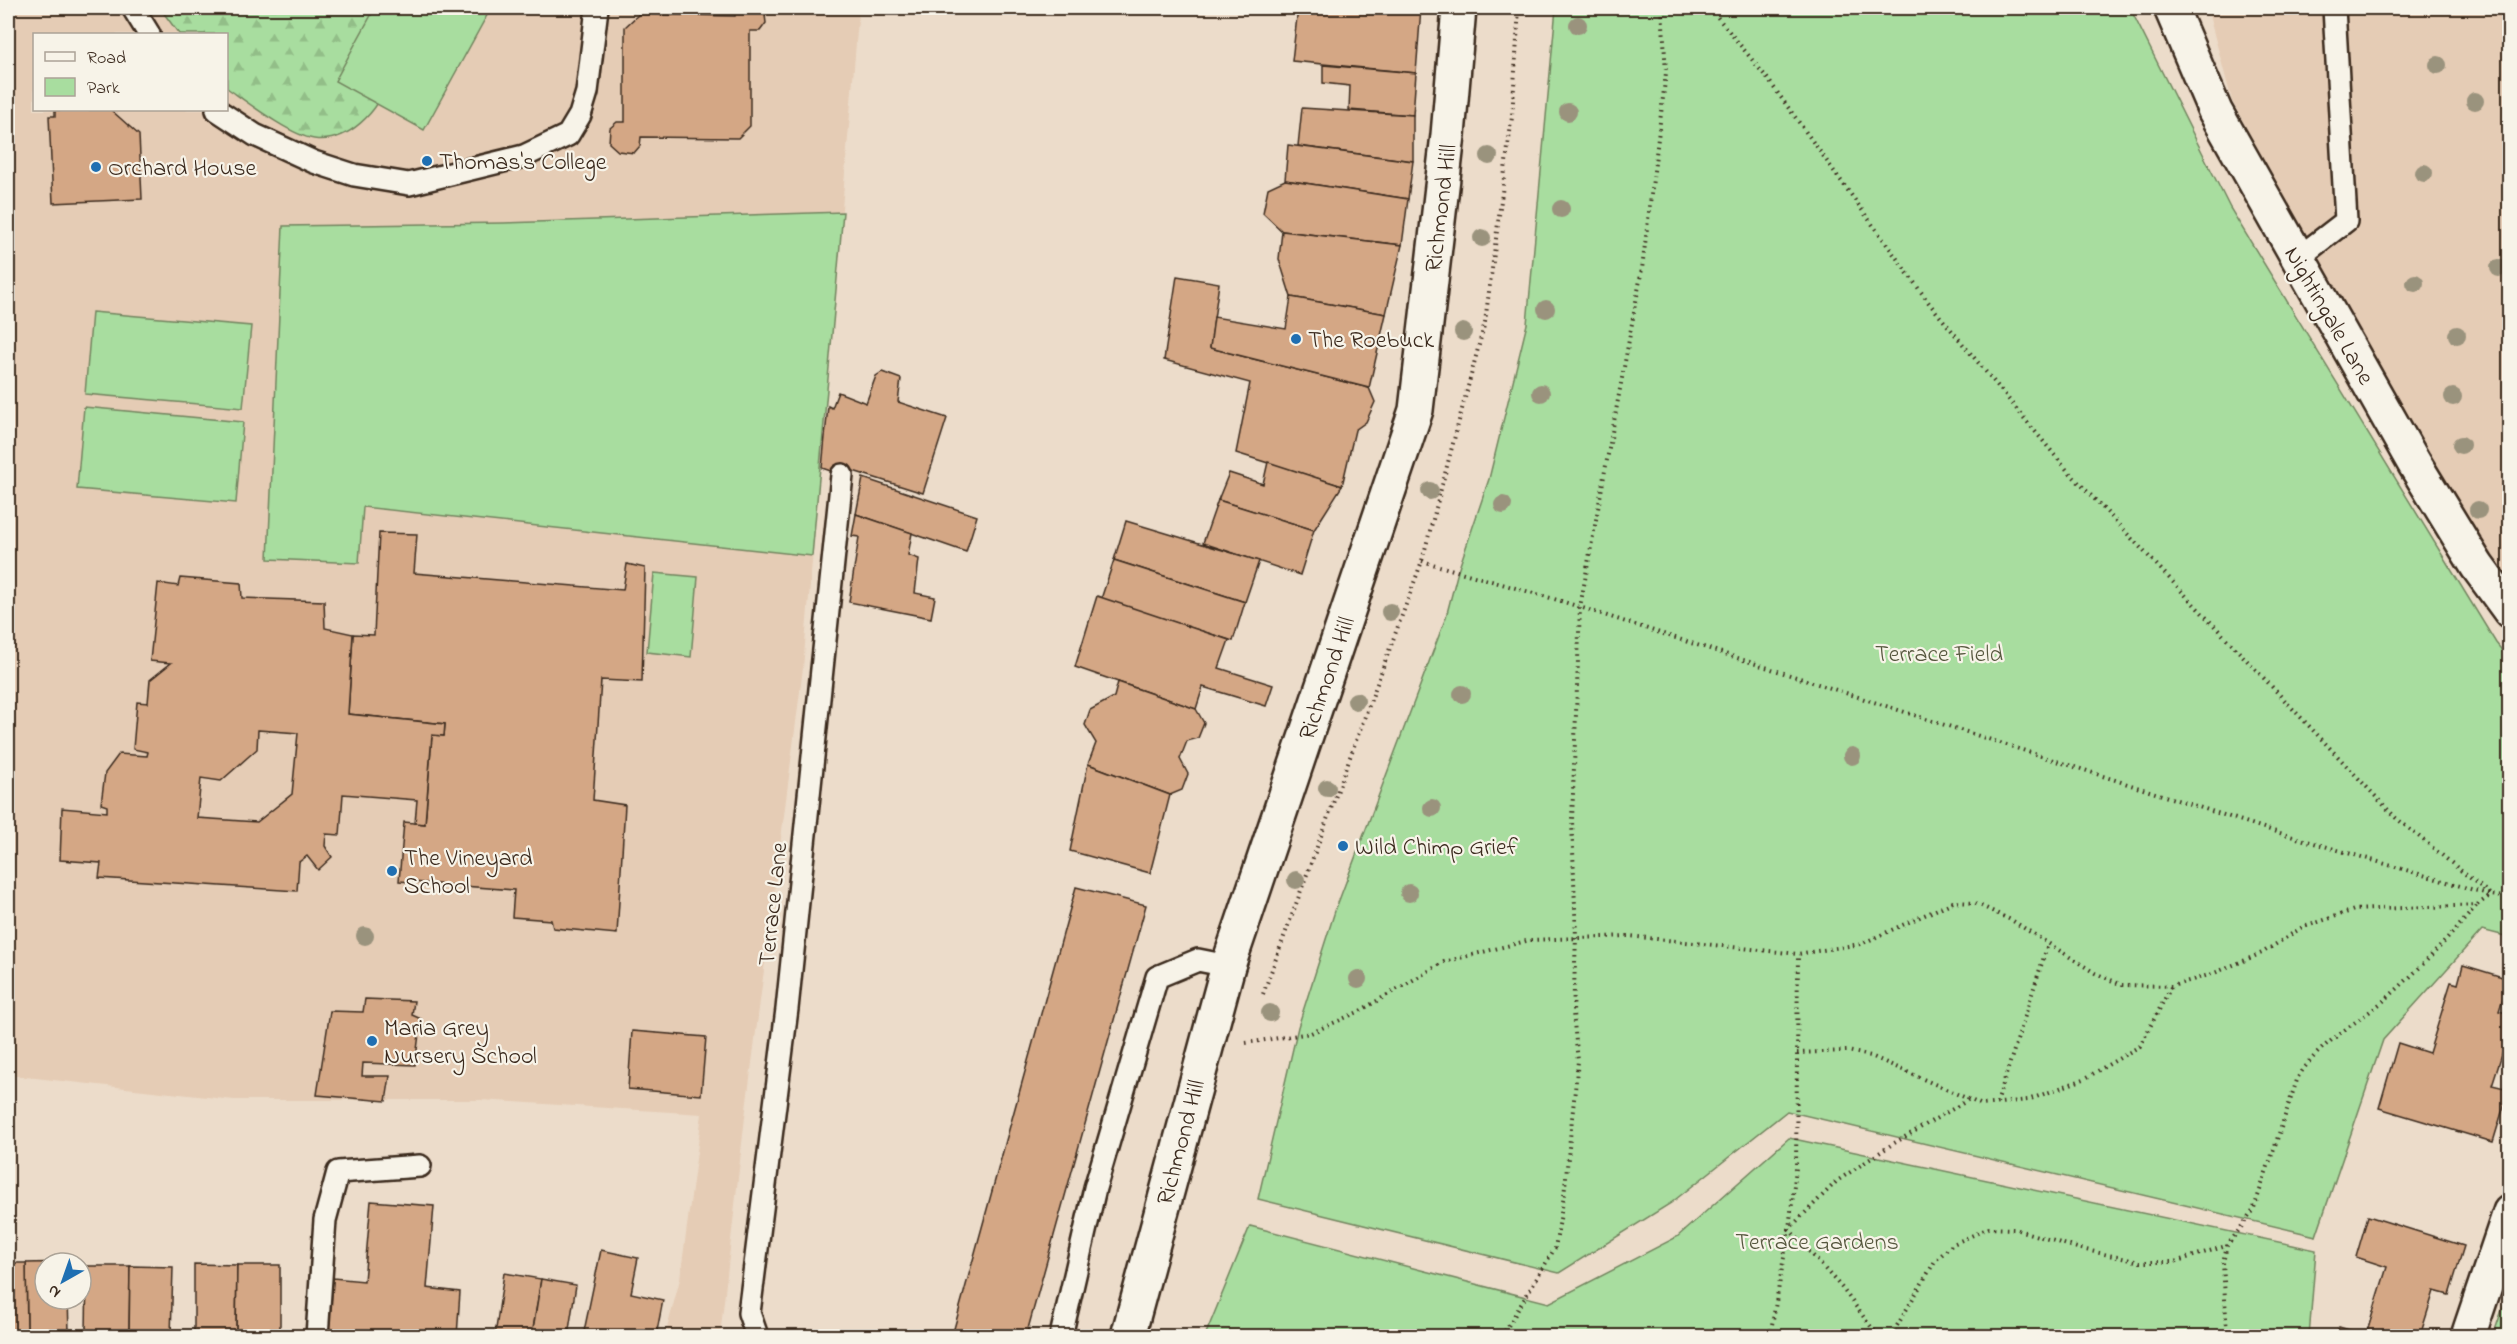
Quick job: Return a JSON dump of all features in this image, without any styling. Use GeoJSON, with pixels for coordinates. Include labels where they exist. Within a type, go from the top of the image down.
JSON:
{"type":"FeatureCollection","features":[{"type":"Feature","properties":{"kind":"main road","name":"Richmond Hill"},"geometry":{"type":"LineString","coordinates":[[1128,1336],[1228,966],[1416,410],[1448,135],[1460,8]]}},
{"type":"Feature","properties":{"kind":"main road","name":"Nightingale Lane"},"geometry":{"type":"LineString","coordinates":[[2171,8],[2215,111],[2414,463],[2477,566],[2510,611]]}},
{"type":"Feature","properties":{"kind":"main road"},"geometry":{"type":"LineString","coordinates":[[2468,1336],[2510,1212]]}},
{"type":"Feature","properties":{"kind":"lane"},"geometry":{"type":"LineString","coordinates":[[133,8],[148,33]]}},
{"type":"Feature","properties":{"kind":"lane"},"geometry":{"type":"LineString","coordinates":[[219,111],[255,135],[314,162],[354,175],[409,184],[524,156],[568,135],[580,116],[587,92],[597,8]]}},
{"type":"Feature","properties":{"kind":"lane"},"geometry":{"type":"LineString","coordinates":[[2298,258],[2346,221],[2334,8]]}},
{"type":"Feature","properties":{"kind":"lane","name":"Terrace Lane"},"geometry":{"type":"LineString","coordinates":[[757,1336],[749,1313],[786,1020],[842,475]]}},
{"type":"Feature","properties":{"kind":"lane"},"geometry":{"type":"LineString","coordinates":[[1061,1336],[1095,1188],[1157,977],[1198,960],[1228,966]]}},
{"type":"Feature","properties":{"kind":"lane"},"geometry":{"type":"LineString","coordinates":[[316,1336],[325,1220],[338,1172],[420,1166]]}},
{"type":"Feature","properties":{"kind":"path"},"geometry":{"type":"LineString","coordinates":[[1261,1000],[1422,561],[1485,322],[1512,117],[1519,8]]}},
{"type":"Feature","properties":{"kind":"path"},"geometry":{"type":"LineString","coordinates":[[1502,1336],[1555,1248],[1564,1196],[1578,1061],[1573,1013],[1576,938],[1572,820],[1580,607],[1642,269],[1666,73],[1662,8]]}},
{"type":"Feature","properties":{"kind":"path"},"geometry":{"type":"LineString","coordinates":[[1710,8],[1767,78],[1929,303],[2067,470],[2396,818],[2491,895]]}},
{"type":"Feature","properties":{"kind":"path"},"geometry":{"type":"LineString","coordinates":[[1422,561],[1580,607],[2272,831],[2491,895],[2510,898]]}},
{"type":"Feature","properties":{"kind":"path"},"geometry":{"type":"LineString","coordinates":[[2227,1336],[2223,1262],[2227,1246],[2253,1211],[2298,1077],[2309,1060],[2337,1034],[2395,990],[2438,951],[2477,905],[2491,895]]}},
{"type":"Feature","properties":{"kind":"path"},"geometry":{"type":"LineString","coordinates":[[1248,1033],[1244,1044],[1311,1033],[1358,1012],[1444,962],[1530,940],[1629,936],[1798,954],[1862,945],[1953,902],[1976,903],[2013,921],[2095,973],[2122,985],[2172,986],[2212,975],[2262,953],[2301,928],[2354,910],[2477,905]]}},
{"type":"Feature","properties":{"kind":"path"},"geometry":{"type":"LineString","coordinates":[[1997,1104],[2049,944]]}},
{"type":"Feature","properties":{"kind":"path"},"geometry":{"type":"LineString","coordinates":[[1770,1336],[1789,1229],[1796,1168],[1798,954]]}},
{"type":"Feature","properties":{"kind":"path"},"geometry":{"type":"LineString","coordinates":[[1797,1053],[1848,1051],[1871,1056],[1982,1105],[2028,1100],[2084,1078],[2140,1046],[2172,986]]}},
{"type":"Feature","properties":{"kind":"path"},"geometry":{"type":"LineString","coordinates":[[1789,1229],[1838,1181],[1891,1145],[1969,1100]]}},
{"type":"Feature","properties":{"kind":"path"},"geometry":{"type":"LineString","coordinates":[[1891,1336],[1935,1261],[1953,1244],[1989,1228],[2015,1229],[2077,1248],[2140,1262],[2174,1262],[2227,1246]]}},
{"type":"Feature","properties":{"kind":"path"},"geometry":{"type":"LineString","coordinates":[[1789,1229],[1842,1288],[1878,1336]]}},
{"type":"Feature","properties":{"kind":"shaded area","name":"The Vineyard School"},"geometry":{"type":"Polygon","coordinates":[[[8,8],[859,8],[803,668],[745,1117],[720,1336],[665,1336],[680,1279],[702,1114],[481,1100],[234,1100],[8,1075],[8,419],[10,379],[8,8]]]}},
{"type":"Feature","properties":{"kind":"shaded area"},"geometry":{"type":"Polygon","coordinates":[[[2207,8],[2509,8],[2509,593],[2417,445],[2232,101],[2207,8]]]}},
{"type":"Feature","properties":{"kind":"green space"},"geometry":{"type":"Polygon","coordinates":[[[160,8],[397,8],[393,54],[384,92],[370,114],[360,123],[350,131],[327,139],[314,139],[293,131],[228,89],[228,33],[178,33],[160,8]]]}},
{"type":"Feature","properties":{"kind":"green space"},"geometry":{"type":"Polygon","coordinates":[[[375,8],[491,8],[424,130],[335,81],[375,8]]]}},
{"type":"Feature","properties":{"kind":"green space","name":"Terrace Field"},"geometry":{"type":"Polygon","coordinates":[[[1556,8],[2130,8],[2230,208],[2496,643],[2509,659],[2509,937],[2482,930],[2383,1040],[2316,1236],[1787,1111],[1671,1203],[1559,1273],[1258,1199],[1298,1027],[1335,911],[1446,617],[1458,571],[1489,479],[1527,324],[1556,8]]]}},
{"type":"Feature","properties":{"kind":"green space"},"geometry":{"type":"Polygon","coordinates":[[[843,212],[812,556],[363,507],[359,563],[268,559],[283,226],[504,223],[843,212]]]}},
{"type":"Feature","properties":{"kind":"green space"},"geometry":{"type":"Polygon","coordinates":[[[92,312],[251,326],[243,408],[85,394],[92,312]]]}},
{"type":"Feature","properties":{"kind":"green space"},"geometry":{"type":"Polygon","coordinates":[[[84,407],[243,422],[236,503],[77,489],[84,407]]]}},
{"type":"Feature","properties":{"kind":"green space"},"geometry":{"type":"Polygon","coordinates":[[[654,573],[698,577],[691,657],[647,652],[654,573]]]}},
{"type":"Feature","properties":{"kind":"green space","name":"Terrace Gardens"},"geometry":{"type":"Polygon","coordinates":[[[1789,1138],[2316,1250],[2309,1336],[1205,1336],[1250,1226],[1549,1303],[1677,1237],[1789,1138]]]}},
{"type":"Feature","properties":{"kind":"green space"},"geometry":{"type":"Polygon","coordinates":[[[2509,1290],[2509,1336],[2493,1336],[2509,1290]]]}},
{"type":"Feature","properties":{"kind":"building"},"geometry":{"type":"Polygon","coordinates":[[[735,8],[764,8],[766,23],[760,31],[750,31],[750,126],[738,138],[641,137],[640,146],[634,153],[618,151],[609,143],[610,128],[617,122],[625,122],[625,27],[639,14],[735,16],[735,8]]]}},
{"type":"Feature","properties":{"kind":"building"},"geometry":{"type":"Polygon","coordinates":[[[1298,8],[1421,8],[1416,73],[1292,61],[1298,8]]]}},
{"type":"Feature","properties":{"kind":"building"},"geometry":{"type":"Polygon","coordinates":[[[1323,65],[1416,73],[1413,115],[1349,110],[1350,86],[1323,83],[1323,65]]]}},
{"type":"Feature","properties":{"kind":"building"},"geometry":{"type":"Polygon","coordinates":[[[1302,108],[1413,115],[1413,161],[1298,146],[1302,108]]]}},
{"type":"Feature","properties":{"kind":"building","name":"Orchard House"},"geometry":{"type":"Polygon","coordinates":[[[55,111],[112,111],[139,135],[142,199],[53,203],[49,116],[55,116],[55,111]]]}},
{"type":"Feature","properties":{"kind":"building"},"geometry":{"type":"Polygon","coordinates":[[[1288,145],[1413,161],[1408,199],[1285,180],[1288,145]]]}},
{"type":"Feature","properties":{"kind":"building"},"geometry":{"type":"Polygon","coordinates":[[[1285,180],[1408,199],[1402,245],[1282,231],[1263,213],[1268,188],[1285,180]]]}},
{"type":"Feature","properties":{"kind":"building"},"geometry":{"type":"Polygon","coordinates":[[[1282,231],[1402,245],[1386,314],[1291,297],[1279,259],[1282,231]]]}},
{"type":"Feature","properties":{"kind":"building"},"geometry":{"type":"Polygon","coordinates":[[[1177,276],[1219,283],[1210,348],[1369,388],[1375,402],[1366,422],[1355,430],[1342,486],[1236,453],[1250,383],[1164,360],[1177,276]]]}},
{"type":"Feature","properties":{"kind":"building","name":"The Roebuck"},"geometry":{"type":"Polygon","coordinates":[[[1291,297],[1386,314],[1369,388],[1210,348],[1214,317],[1286,329],[1291,297]]]}},
{"type":"Feature","properties":{"kind":"building"},"geometry":{"type":"Polygon","coordinates":[[[882,372],[901,379],[898,402],[947,418],[923,493],[850,470],[848,477],[822,468],[828,406],[832,408],[838,392],[866,403],[876,376],[882,372]]]}},
{"type":"Feature","properties":{"kind":"building"},"geometry":{"type":"Polygon","coordinates":[[[1268,462],[1342,486],[1314,530],[1218,500],[1229,473],[1263,484],[1268,462]]]}},
{"type":"Feature","properties":{"kind":"building"},"geometry":{"type":"Polygon","coordinates":[[[863,478],[977,516],[966,552],[856,514],[863,478]]]}},
{"type":"Feature","properties":{"kind":"building"},"geometry":{"type":"Polygon","coordinates":[[[1218,500],[1314,530],[1300,575],[1203,543],[1218,500]]]}},
{"type":"Feature","properties":{"kind":"building"},"geometry":{"type":"Polygon","coordinates":[[[856,514],[912,533],[908,555],[919,559],[915,593],[935,597],[931,618],[849,602],[859,537],[852,536],[856,514]]]}},
{"type":"Feature","properties":{"kind":"building"},"geometry":{"type":"Polygon","coordinates":[[[1126,521],[1259,561],[1245,602],[1114,560],[1126,521]]]}},
{"type":"Feature","properties":{"kind":"building"},"geometry":{"type":"Polygon","coordinates":[[[379,533],[417,534],[414,573],[623,590],[627,564],[645,568],[642,682],[601,680],[593,800],[625,805],[617,934],[553,928],[551,920],[512,917],[514,890],[399,881],[404,822],[425,824],[432,735],[444,736],[445,724],[348,714],[353,634],[374,635],[379,533]]]}},
{"type":"Feature","properties":{"kind":"building"},"geometry":{"type":"Polygon","coordinates":[[[1114,560],[1245,602],[1233,641],[1101,599],[1114,560]]]}},
{"type":"Feature","properties":{"kind":"building"},"geometry":{"type":"Polygon","coordinates":[[[180,578],[241,583],[242,598],[324,601],[325,628],[353,634],[348,714],[445,724],[444,736],[432,735],[425,824],[415,823],[417,800],[343,794],[340,835],[326,834],[325,846],[332,857],[318,870],[307,856],[299,862],[297,891],[99,878],[101,863],[60,860],[62,808],[107,812],[107,806],[101,804],[105,773],[119,754],[147,756],[148,752],[133,749],[137,702],[148,703],[150,680],[171,663],[150,661],[158,583],[178,586],[180,578]],[[258,730],[257,749],[221,781],[201,778],[197,818],[257,822],[292,794],[298,733],[258,730]]]}},
{"type":"Feature","properties":{"kind":"building"},"geometry":{"type":"Polygon","coordinates":[[[1097,596],[1229,640],[1219,668],[1273,685],[1266,706],[1203,687],[1196,709],[1075,667],[1097,596]]]}},
{"type":"Feature","properties":{"kind":"building"},"geometry":{"type":"Polygon","coordinates":[[[1118,682],[1196,709],[1204,723],[1198,738],[1187,741],[1180,759],[1188,774],[1182,790],[1170,795],[1088,764],[1096,743],[1085,725],[1090,710],[1114,697],[1118,682]]]}},
{"type":"Feature","properties":{"kind":"building"},"geometry":{"type":"Polygon","coordinates":[[[1088,764],[1170,795],[1150,873],[1070,851],[1088,764]]]}},
{"type":"Feature","properties":{"kind":"building"},"geometry":{"type":"Polygon","coordinates":[[[1076,887],[1146,905],[1026,1336],[952,1336],[1076,887]]]}},
{"type":"Feature","properties":{"kind":"building"},"geometry":{"type":"Polygon","coordinates":[[[2463,965],[2509,979],[2499,1011],[2510,1014],[2510,1029],[2492,1085],[2509,1089],[2493,1142],[2379,1108],[2398,1043],[2429,1053],[2451,982],[2458,984],[2463,965]]]}},
{"type":"Feature","properties":{"kind":"building","name":"Maria Grey Nursery School"},"geometry":{"type":"Polygon","coordinates":[[[365,999],[414,1001],[412,1015],[421,1019],[415,1065],[363,1063],[362,1076],[390,1076],[386,1101],[317,1095],[330,1011],[363,1012],[365,999]]]}},
{"type":"Feature","properties":{"kind":"building"},"geometry":{"type":"Polygon","coordinates":[[[632,1031],[706,1037],[701,1095],[628,1089],[632,1031]]]}},
{"type":"Feature","properties":{"kind":"building"},"geometry":{"type":"Polygon","coordinates":[[[371,1201],[434,1206],[427,1288],[460,1292],[457,1336],[409,1336],[329,1330],[333,1278],[364,1281],[371,1201]]]}},
{"type":"Feature","properties":{"kind":"building"},"geometry":{"type":"Polygon","coordinates":[[[2368,1216],[2464,1246],[2449,1295],[2434,1291],[2420,1336],[2336,1336],[2339,1327],[2366,1335],[2387,1267],[2356,1257],[2368,1216]]]}},
{"type":"Feature","properties":{"kind":"building"},"geometry":{"type":"Polygon","coordinates":[[[601,1250],[638,1258],[631,1293],[663,1300],[656,1336],[583,1336],[601,1250]]]}},
{"type":"Feature","properties":{"kind":"building"},"geometry":{"type":"Polygon","coordinates":[[[8,1263],[26,1263],[27,1331],[8,1332],[8,1263]]]}},
{"type":"Feature","properties":{"kind":"building"},"geometry":{"type":"Polygon","coordinates":[[[26,1263],[33,1263],[33,1311],[68,1311],[69,1331],[27,1331],[26,1263]]]}},
{"type":"Feature","properties":{"kind":"building"},"geometry":{"type":"Polygon","coordinates":[[[194,1264],[237,1265],[236,1336],[194,1335],[194,1264]]]}},
{"type":"Feature","properties":{"kind":"building"},"geometry":{"type":"Polygon","coordinates":[[[237,1265],[280,1265],[280,1336],[236,1336],[237,1265]]]}},
{"type":"Feature","properties":{"kind":"building"},"geometry":{"type":"Polygon","coordinates":[[[93,1266],[130,1266],[129,1335],[86,1334],[86,1311],[93,1311],[93,1266]]]}},
{"type":"Feature","properties":{"kind":"building"},"geometry":{"type":"Polygon","coordinates":[[[130,1266],[173,1267],[171,1336],[129,1335],[130,1266]]]}},
{"type":"Feature","properties":{"kind":"building"},"geometry":{"type":"Polygon","coordinates":[[[504,1273],[541,1279],[532,1336],[495,1336],[504,1273]]]}},
{"type":"Feature","properties":{"kind":"building"},"geometry":{"type":"Polygon","coordinates":[[[541,1279],[576,1285],[568,1336],[532,1336],[541,1279]]]}},
{"type":"Feature","properties":{"kind":"place","name":"Thomas's College"},"geometry":{"type":"Point","coordinates":[427,161]}},
{"type":"Feature","properties":{"kind":"place","name":"Orchard House"},"geometry":{"type":"Point","coordinates":[96,167]}},
{"type":"Feature","properties":{"kind":"place","name":"The Roebuck"},"geometry":{"type":"Point","coordinates":[1296,339]}},
{"type":"Feature","properties":{"kind":"place","name":"Wild Chimp Grief"},"geometry":{"type":"Point","coordinates":[1343,846]}},
{"type":"Feature","properties":{"kind":"place","name":"The Vineyard School"},"geometry":{"type":"Point","coordinates":[392,871]}},
{"type":"Feature","properties":{"kind":"place","name":"Maria Grey Nursery School"},"geometry":{"type":"Point","coordinates":[372,1041]}}]}
